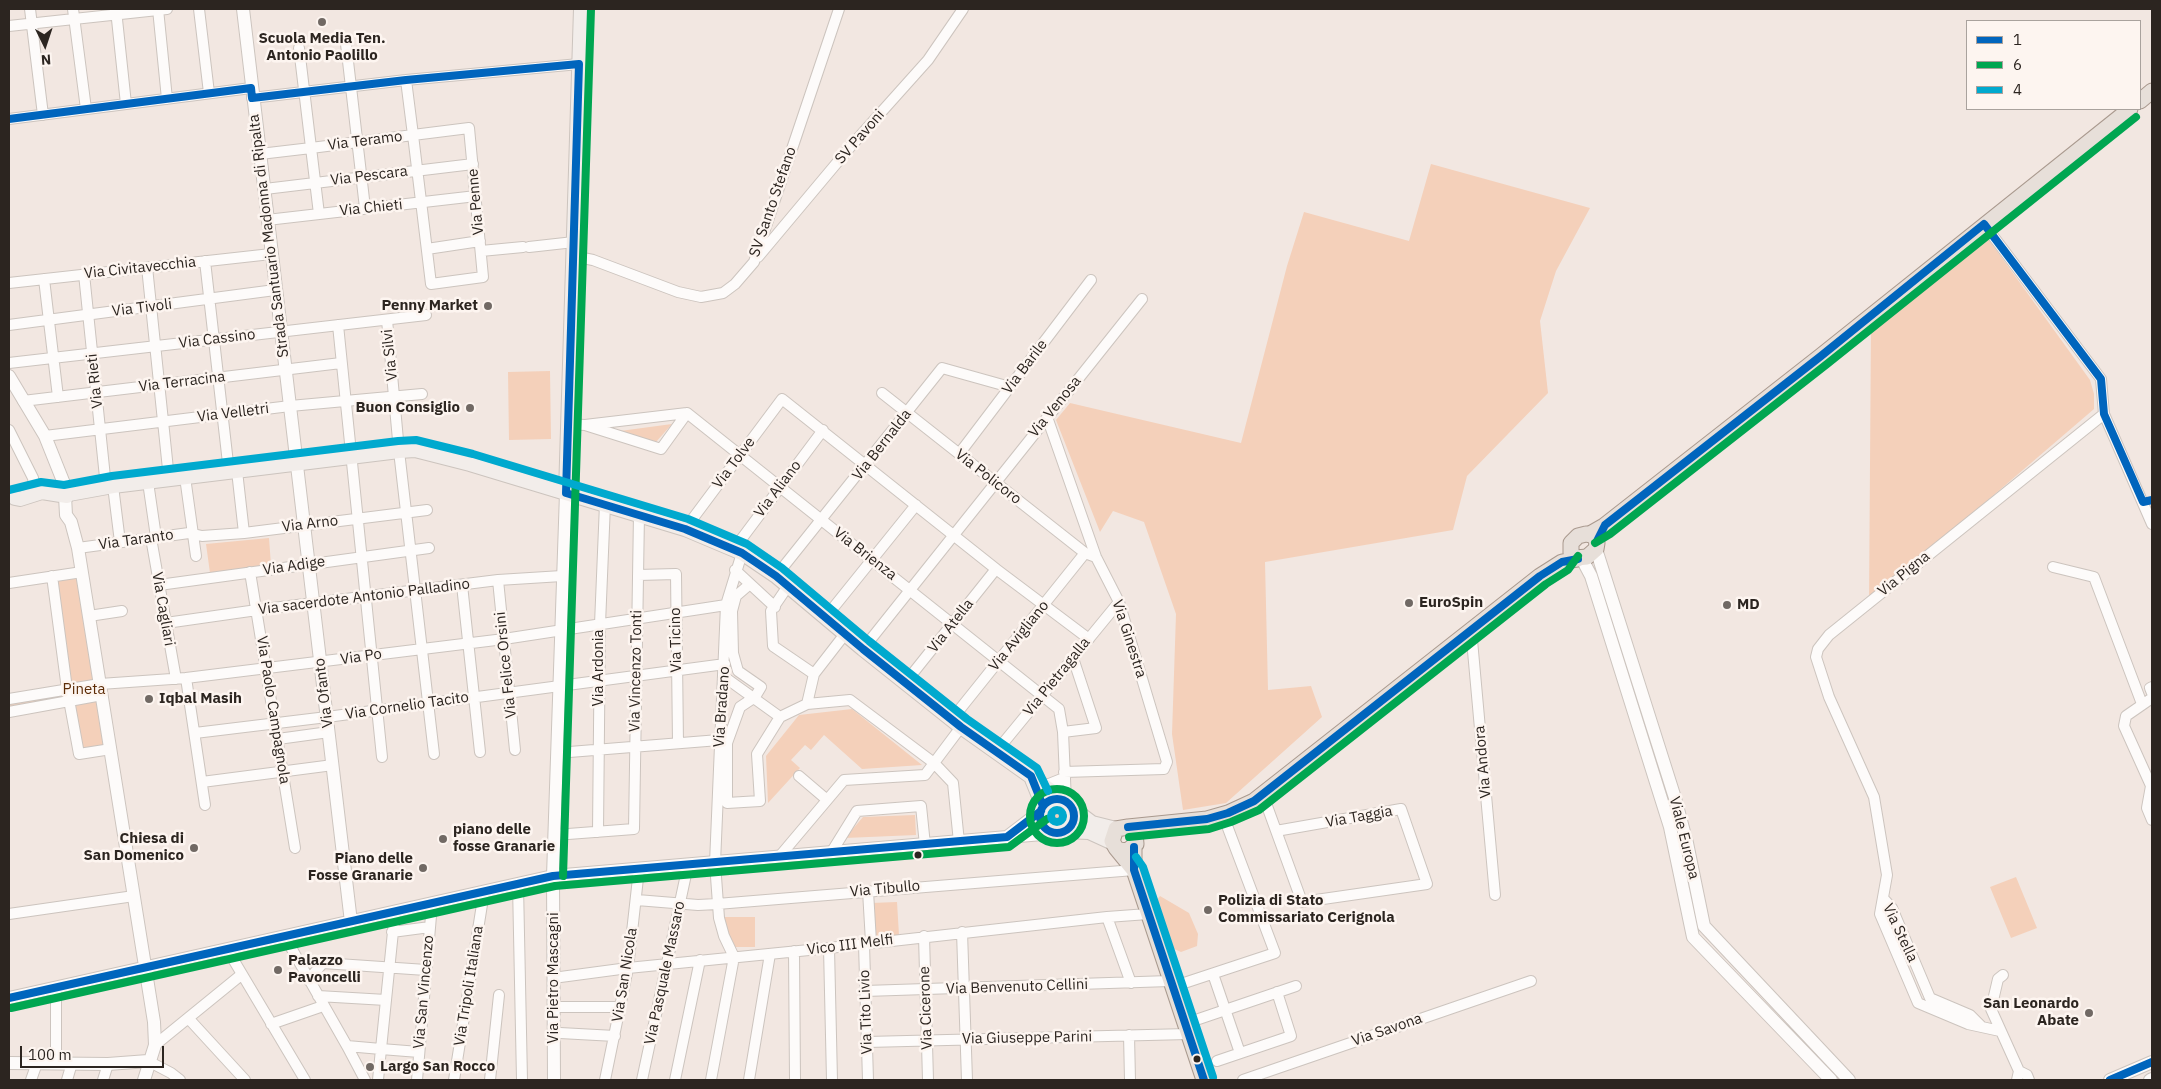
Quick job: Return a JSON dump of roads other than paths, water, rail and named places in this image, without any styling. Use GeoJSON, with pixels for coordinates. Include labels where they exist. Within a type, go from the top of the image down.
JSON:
{"type":"FeatureCollection","features":[{"type":"Feature","properties":{"kind":"main road"},"geometry":{"type":"LineString","coordinates":[[566,493],[581,9]]}},
{"type":"Feature","properties":{"kind":"main road"},"geometry":{"type":"LineString","coordinates":[[2141,100],[2152,91]]}},
{"type":"Feature","properties":{"kind":"main road"},"geometry":{"type":"LineString","coordinates":[[1031,776],[1042,808],[1041,822],[1044,827],[1060,832],[1089,832],[1124,839],[1160,825],[1191,822],[1222,815],[1238,809],[1263,795],[1540,576],[1562,562],[1577,556],[1594,541],[1604,526],[2129,110]]}},
{"type":"Feature","properties":{"kind":"main road"},"geometry":{"type":"LineString","coordinates":[[12,499],[20,499],[37,489],[68,494],[169,479],[415,450],[431,453],[685,528],[738,551],[776,576],[844,634],[956,723],[1031,776],[1092,823],[1124,839],[1204,1080]]}},
{"type":"Feature","properties":{"kind":"main road"},"geometry":{"type":"LineString","coordinates":[[1577,556],[1571,543],[1576,538],[1582,535],[1594,541]]}},
{"type":"Feature","properties":{"kind":"main road"},"geometry":{"type":"LineString","coordinates":[[1042,808],[1053,799],[1067,803],[1074,818],[1072,823],[1060,832]]}},
{"type":"Feature","properties":{"kind":"street"},"geometry":{"type":"LineString","coordinates":[[30,9],[42,115]]}},
{"type":"Feature","properties":{"kind":"street"},"geometry":{"type":"LineString","coordinates":[[9,26],[32,24],[74,14],[161,9],[167,98]]}},
{"type":"Feature","properties":{"kind":"street"},"geometry":{"type":"LineString","coordinates":[[200,9],[209,93]]}},
{"type":"Feature","properties":{"kind":"street","name":"Strada Santuario Madonna di Ripalta"},"geometry":{"type":"LineString","coordinates":[[243,9],[297,464]]}},
{"type":"Feature","properties":{"kind":"street","name":"SV Santo Stefano"},"geometry":{"type":"LineString","coordinates":[[427,249],[480,246],[573,249],[593,260],[678,292],[701,297],[723,292],[735,284],[754,262],[839,9]]}},
{"type":"Feature","properties":{"kind":"street","name":"SV Pavoni"},"geometry":{"type":"LineString","coordinates":[[754,262],[851,146],[928,60],[963,9]]}},
{"type":"Feature","properties":{"kind":"street"},"geometry":{"type":"LineString","coordinates":[[116,12],[126,104]]}},
{"type":"Feature","properties":{"kind":"street"},"geometry":{"type":"LineString","coordinates":[[74,14],[86,109]]}},
{"type":"Feature","properties":{"kind":"street"},"geometry":{"type":"LineString","coordinates":[[346,44],[365,208]]}},
{"type":"Feature","properties":{"kind":"street"},"geometry":{"type":"LineString","coordinates":[[299,48],[319,214]]}},
{"type":"Feature","properties":{"kind":"street"},"geometry":{"type":"LineString","coordinates":[[9,119],[209,93],[304,92],[406,80],[579,64]]}},
{"type":"Feature","properties":{"kind":"street"},"geometry":{"type":"LineString","coordinates":[[406,80],[427,249]]}},
{"type":"Feature","properties":{"kind":"street","name":"Via Teramo"},"geometry":{"type":"LineString","coordinates":[[260,154],[469,128]]}},
{"type":"Feature","properties":{"kind":"street","name":"Via Penne"},"geometry":{"type":"LineString","coordinates":[[427,249],[431,284],[483,277],[469,128]]}},
{"type":"Feature","properties":{"kind":"street","name":"Via Pescara"},"geometry":{"type":"LineString","coordinates":[[265,189],[473,164]]}},
{"type":"Feature","properties":{"kind":"street","name":"Via Chieti"},"geometry":{"type":"LineString","coordinates":[[267,220],[476,196]]}},
{"type":"Feature","properties":{"kind":"street"},"geometry":{"type":"LineString","coordinates":[[1984,224],[2101,380],[2104,414],[2148,501],[2152,524]]}},
{"type":"Feature","properties":{"kind":"street","name":"Via Civitavecchia"},"geometry":{"type":"LineString","coordinates":[[9,283],[271,254]]}},
{"type":"Feature","properties":{"kind":"street"},"geometry":{"type":"LineString","coordinates":[[205,261],[222,414],[244,533]]}},
{"type":"Feature","properties":{"kind":"street"},"geometry":{"type":"LineString","coordinates":[[146,267],[169,479]]}},
{"type":"Feature","properties":{"kind":"street","name":"Via Rieti"},"geometry":{"type":"LineString","coordinates":[[84,274],[100,429],[120,542]]}},
{"type":"Feature","properties":{"kind":"street"},"geometry":{"type":"LineString","coordinates":[[44,279],[58,397]]}},
{"type":"Feature","properties":{"kind":"street","name":"Via Barile"},"geometry":{"type":"LineString","coordinates":[[959,454],[1091,280]]}},
{"type":"Feature","properties":{"kind":"street","name":"Via Tivoli"},"geometry":{"type":"LineString","coordinates":[[9,325],[276,290]]}},
{"type":"Feature","properties":{"kind":"street","name":"Via Venosa"},"geometry":{"type":"LineString","coordinates":[[910,590],[1142,299]]}},
{"type":"Feature","properties":{"kind":"street","name":"Via Cassino"},"geometry":{"type":"LineString","coordinates":[[9,363],[426,315]]}},
{"type":"Feature","properties":{"kind":"street","name":"Via Silvi"},"geometry":{"type":"LineString","coordinates":[[386,320],[434,754]]}},
{"type":"Feature","properties":{"kind":"street"},"geometry":{"type":"LineString","coordinates":[[338,325],[356,518],[382,757]]}},
{"type":"Feature","properties":{"kind":"street","name":"Via Terracina"},"geometry":{"type":"LineString","coordinates":[[23,401],[341,363]]}},
{"type":"Feature","properties":{"kind":"street","name":"Via Bernalda"},"geometry":{"type":"LineString","coordinates":[[776,576],[942,368],[1010,387]]}},
{"type":"Feature","properties":{"kind":"street"},"geometry":{"type":"LineString","coordinates":[[9,376],[44,436],[68,494],[66,516],[71,522],[78,548],[154,1022],[155,1045],[148,1061],[144,1080]]}},
{"type":"Feature","properties":{"kind":"street","name":"Via Policoro"},"geometry":{"type":"LineString","coordinates":[[882,393],[1085,553],[1096,557]]}},
{"type":"Feature","properties":{"kind":"street","name":"Via Velletri"},"geometry":{"type":"LineString","coordinates":[[44,436],[290,406],[422,394]]}},
{"type":"Feature","properties":{"kind":"street","name":"Via Tolve"},"geometry":{"type":"LineString","coordinates":[[685,528],[782,398],[823,430]]}},
{"type":"Feature","properties":{"kind":"street"},"geometry":{"type":"LineString","coordinates":[[568,424],[586,425],[687,414]]}},
{"type":"Feature","properties":{"kind":"street"},"geometry":{"type":"LineString","coordinates":[[586,425],[661,449],[687,414]]}},
{"type":"Feature","properties":{"kind":"street","name":"Via Brienza"},"geometry":{"type":"LineString","coordinates":[[687,414],[1000,660],[1059,709],[1063,732],[1067,803]]}},
{"type":"Feature","properties":{"kind":"street","name":"Via Pigna"},"geometry":{"type":"LineString","coordinates":[[1884,898],[1887,875],[1874,797],[1829,697],[1816,657],[1818,649],[1829,635],[2104,414]]}},
{"type":"Feature","properties":{"kind":"street","name":"Via Ginestra"},"geometry":{"type":"LineString","coordinates":[[1047,417],[1096,557],[1119,602],[1167,762],[1164,769],[1064,775]]}},
{"type":"Feature","properties":{"kind":"street"},"geometry":{"type":"LineString","coordinates":[[9,430],[13,447],[33,478],[37,489]]}},
{"type":"Feature","properties":{"kind":"street"},"geometry":{"type":"LineString","coordinates":[[823,430],[865,466],[954,534],[996,569],[1089,639]]}},
{"type":"Feature","properties":{"kind":"street","name":"Via Aliano"},"geometry":{"type":"LineString","coordinates":[[738,551],[780,486],[823,430]]}},
{"type":"Feature","properties":{"kind":"street","name":"Via Ofanto"},"geometry":{"type":"LineString","coordinates":[[297,464],[351,922]]}},
{"type":"Feature","properties":{"kind":"street","name":"Via Taranto"},"geometry":{"type":"LineString","coordinates":[[186,477],[196,556]]}},
{"type":"Feature","properties":{"kind":"street","name":"Via Cagliari"},"geometry":{"type":"LineString","coordinates":[[148,482],[159,584],[166,623],[195,733],[205,805]]}},
{"type":"Feature","properties":{"kind":"street","name":"Via Pietro Mascagni"},"geometry":{"type":"LineString","coordinates":[[554,1080],[553,876],[566,493]]}},
{"type":"Feature","properties":{"kind":"street","name":"Via Ardonia"},"geometry":{"type":"LineString","coordinates":[[598,832],[600,624],[605,504]]}},
{"type":"Feature","properties":{"kind":"street"},"geometry":{"type":"LineString","coordinates":[[825,618],[916,505]]}},
{"type":"Feature","properties":{"kind":"street","name":"Via Arno"},"geometry":{"type":"LineString","coordinates":[[193,534],[202,536],[244,533],[427,510]]}},
{"type":"Feature","properties":{"kind":"street","name":"Via Vincenzo Tonti"},"geometry":{"type":"LineString","coordinates":[[598,832],[634,829],[639,514]]}},
{"type":"Feature","properties":{"kind":"street","name":"Via Taranto"},"geometry":{"type":"LineString","coordinates":[[78,548],[193,534]]}},
{"type":"Feature","properties":{"kind":"street","name":"Viale Europa"},"geometry":{"type":"LineString","coordinates":[[1594,541],[1675,798],[1687,843],[1704,926],[1849,1080]]}},
{"type":"Feature","properties":{"kind":"street","name":"Via Adige"},"geometry":{"type":"LineString","coordinates":[[159,584],[429,548]]}},
{"type":"Feature","properties":{"kind":"street","name":"Via Bradano"},"geometry":{"type":"LineString","coordinates":[[734,957],[724,936],[717,904],[716,863],[722,791],[719,740],[725,664],[726,605],[738,551]]}},
{"type":"Feature","properties":{"kind":"street","name":"Via Avigliano"},"geometry":{"type":"LineString","coordinates":[[934,763],[956,723],[1000,660],[1085,553]]}},
{"type":"Feature","properties":{"kind":"street","name":"Viale Europa"},"geometry":{"type":"LineString","coordinates":[[1577,556],[1591,576],[1670,826],[1693,937],[1831,1080]]}},
{"type":"Feature","properties":{"kind":"street"},"geometry":{"type":"LineString","coordinates":[[2053,568],[2094,577],[2142,704]]}},
{"type":"Feature","properties":{"kind":"street","name":"Via Atella"},"geometry":{"type":"LineString","coordinates":[[905,683],[996,569]]}},
{"type":"Feature","properties":{"kind":"street"},"geometry":{"type":"LineString","coordinates":[[735,570],[775,607]]}},
{"type":"Feature","properties":{"kind":"street"},"geometry":{"type":"LineString","coordinates":[[9,583],[82,572]]}},
{"type":"Feature","properties":{"kind":"street","name":"Via Paolo Campagnola"},"geometry":{"type":"LineString","coordinates":[[250,572],[295,848]]}},
{"type":"Feature","properties":{"kind":"street","name":"Via Ticino"},"geometry":{"type":"LineString","coordinates":[[638,575],[676,574],[678,743]]}},
{"type":"Feature","properties":{"kind":"street"},"geometry":{"type":"LineString","coordinates":[[52,576],[67,689],[71,701],[79,754],[110,749]]}},
{"type":"Feature","properties":{"kind":"street","name":"Via sacerdote Antonio Palladino"},"geometry":{"type":"LineString","coordinates":[[166,623],[498,580],[562,576]]}},
{"type":"Feature","properties":{"kind":"street","name":"Via Felice Orsini"},"geometry":{"type":"LineString","coordinates":[[498,580],[515,750]]}},
{"type":"Feature","properties":{"kind":"street"},"geometry":{"type":"LineString","coordinates":[[750,584],[736,596],[732,611],[733,653],[738,671],[762,687],[755,697],[740,707],[727,743],[722,791],[727,804],[760,801],[756,754],[780,717],[806,704],[850,700],[934,763],[953,783],[959,842]]}},
{"type":"Feature","properties":{"kind":"street"},"geometry":{"type":"LineString","coordinates":[[462,585],[480,752]]}},
{"type":"Feature","properties":{"kind":"street"},"geometry":{"type":"LineString","coordinates":[[788,586],[771,611],[774,646],[814,674]]}},
{"type":"Feature","properties":{"kind":"street"},"geometry":{"type":"LineString","coordinates":[[863,649],[910,590]]}},
{"type":"Feature","properties":{"kind":"street","name":"Via Pietragalla"},"geometry":{"type":"LineString","coordinates":[[995,752],[1119,602]]}},
{"type":"Feature","properties":{"kind":"street","name":"Via Po"},"geometry":{"type":"LineString","coordinates":[[101,689],[504,639],[726,605]]}},
{"type":"Feature","properties":{"kind":"street"},"geometry":{"type":"LineString","coordinates":[[89,616],[122,610]]}},
{"type":"Feature","properties":{"kind":"street","name":"Via Andora"},"geometry":{"type":"LineString","coordinates":[[1471,629],[1495,895]]}},
{"type":"Feature","properties":{"kind":"street"},"geometry":{"type":"LineString","coordinates":[[806,704],[814,674],[844,634]]}},
{"type":"Feature","properties":{"kind":"street"},"geometry":{"type":"LineString","coordinates":[[1063,732],[1096,728],[1073,658]]}},
{"type":"Feature","properties":{"kind":"street","name":"Via Cornelio Tacito"},"geometry":{"type":"LineString","coordinates":[[195,733],[327,718],[725,664]]}},
{"type":"Feature","properties":{"kind":"street"},"geometry":{"type":"LineString","coordinates":[[724,676],[780,717]]}},
{"type":"Feature","properties":{"kind":"street"},"geometry":{"type":"LineString","coordinates":[[2152,686],[2150,688],[2152,693]]}},
{"type":"Feature","properties":{"kind":"street"},"geometry":{"type":"LineString","coordinates":[[9,699],[67,689],[101,689]]}},
{"type":"Feature","properties":{"kind":"street"},"geometry":{"type":"LineString","coordinates":[[9,712],[71,701],[101,689]]}},
{"type":"Feature","properties":{"kind":"street"},"geometry":{"type":"LineString","coordinates":[[2152,698],[2126,716],[2124,726],[2152,787],[2147,808],[2152,820]]}},
{"type":"Feature","properties":{"kind":"street"},"geometry":{"type":"LineString","coordinates":[[278,739],[329,732]]}},
{"type":"Feature","properties":{"kind":"street"},"geometry":{"type":"LineString","coordinates":[[557,753],[719,740]]}},
{"type":"Feature","properties":{"kind":"street"},"geometry":{"type":"LineString","coordinates":[[779,858],[826,799],[844,780],[925,774],[934,763]]}},
{"type":"Feature","properties":{"kind":"street"},"geometry":{"type":"LineString","coordinates":[[202,782],[333,765]]}},
{"type":"Feature","properties":{"kind":"street"},"geometry":{"type":"LineString","coordinates":[[1044,786],[1064,775]]}},
{"type":"Feature","properties":{"kind":"street"},"geometry":{"type":"LineString","coordinates":[[799,776],[826,799]]}},
{"type":"Feature","properties":{"kind":"street","name":"Via Taggia"},"geometry":{"type":"LineString","coordinates":[[1263,795],[1276,831],[1302,902],[1428,884],[1401,809],[1276,831]]}},
{"type":"Feature","properties":{"kind":"street"},"geometry":{"type":"LineString","coordinates":[[832,853],[857,812],[921,806],[924,845]]}},
{"type":"Feature","properties":{"kind":"street"},"geometry":{"type":"LineString","coordinates":[[1007,838],[1042,808]]}},
{"type":"Feature","properties":{"kind":"street","name":"Via Benvenuto Cellini"},"geometry":{"type":"LineString","coordinates":[[865,992],[1131,983],[1171,984],[1213,974],[1276,953],[1222,815]]}},
{"type":"Feature","properties":{"kind":"street"},"geometry":{"type":"LineString","coordinates":[[555,835],[598,832]]}},
{"type":"Feature","properties":{"kind":"street"},"geometry":{"type":"LineString","coordinates":[[9,998],[553,876],[779,858],[1060,832]]}},
{"type":"Feature","properties":{"kind":"street","name":"Via Pasquale Massaro"},"geometry":{"type":"LineString","coordinates":[[642,1080],[688,865]]}},
{"type":"Feature","properties":{"kind":"street","name":"Via San Nicola"},"geometry":{"type":"LineString","coordinates":[[606,1080],[628,968],[639,869]]}},
{"type":"Feature","properties":{"kind":"street","name":"Via Tibullo"},"geometry":{"type":"LineString","coordinates":[[636,900],[681,904],[717,904],[1134,870]]}},
{"type":"Feature","properties":{"kind":"street"},"geometry":{"type":"LineString","coordinates":[[518,885],[522,1080]]}},
{"type":"Feature","properties":{"kind":"street","name":"Via Tito Livio"},"geometry":{"type":"LineString","coordinates":[[868,891],[865,992],[868,1080]]}},
{"type":"Feature","properties":{"kind":"street","name":"Via Tripoli Italiana"},"geometry":{"type":"LineString","coordinates":[[454,1080],[484,892]]}},
{"type":"Feature","properties":{"kind":"street"},"geometry":{"type":"LineString","coordinates":[[9,914],[134,896]]}},
{"type":"Feature","properties":{"kind":"street","name":"Via Stella"},"geometry":{"type":"LineString","coordinates":[[1884,898],[1880,914],[1918,1003],[1968,1024],[2000,1031]]}},
{"type":"Feature","properties":{"kind":"street","name":"Via San Vincenzo"},"geometry":{"type":"LineString","coordinates":[[417,1080],[432,904]]}},
{"type":"Feature","properties":{"kind":"street"},"geometry":{"type":"LineString","coordinates":[[378,1080],[395,912]]}},
{"type":"Feature","properties":{"kind":"street","name":"Vico III Melfi"},"geometry":{"type":"LineString","coordinates":[[554,978],[700,960],[1148,914]]}},
{"type":"Feature","properties":{"kind":"street"},"geometry":{"type":"LineString","coordinates":[[1107,917],[1131,983]]}},
{"type":"Feature","properties":{"kind":"street"},"geometry":{"type":"LineString","coordinates":[[392,932],[430,928]]}},
{"type":"Feature","properties":{"kind":"street"},"geometry":{"type":"LineString","coordinates":[[962,932],[967,1080]]}},
{"type":"Feature","properties":{"kind":"street","name":"Via Cicerone"},"geometry":{"type":"LineString","coordinates":[[924,936],[928,1080]]}},
{"type":"Feature","properties":{"kind":"street"},"geometry":{"type":"LineString","coordinates":[[285,937],[365,1080]]}},
{"type":"Feature","properties":{"kind":"street"},"geometry":{"type":"LineString","coordinates":[[829,948],[832,1080]]}},
{"type":"Feature","properties":{"kind":"street"},"geometry":{"type":"LineString","coordinates":[[227,950],[305,1080]]}},
{"type":"Feature","properties":{"kind":"street"},"geometry":{"type":"LineString","coordinates":[[794,951],[795,1080]]}},
{"type":"Feature","properties":{"kind":"street"},"geometry":{"type":"LineString","coordinates":[[749,1080],[770,954]]}},
{"type":"Feature","properties":{"kind":"street"},"geometry":{"type":"LineString","coordinates":[[711,1080],[734,957]]}},
{"type":"Feature","properties":{"kind":"street"},"geometry":{"type":"LineString","coordinates":[[675,1080],[700,960]]}},
{"type":"Feature","properties":{"kind":"street"},"geometry":{"type":"LineString","coordinates":[[308,980],[323,963],[426,970]]}},
{"type":"Feature","properties":{"kind":"street"},"geometry":{"type":"LineString","coordinates":[[1213,974],[1240,1053]]}},
{"type":"Feature","properties":{"kind":"street"},"geometry":{"type":"LineString","coordinates":[[155,1045],[241,975]]}},
{"type":"Feature","properties":{"kind":"street"},"geometry":{"type":"LineString","coordinates":[[2003,975],[1998,979],[1991,1009],[2018,1076],[2027,1075],[2029,1080]]}},
{"type":"Feature","properties":{"kind":"street","name":"Via Savona"},"geometry":{"type":"LineString","coordinates":[[1243,1080],[1531,981]]}},
{"type":"Feature","properties":{"kind":"street","name":"Via Giuseppe Parini"},"geometry":{"type":"LineString","coordinates":[[867,1042],[1129,1035],[1186,1029],[1225,1009],[1296,986]]}},
{"type":"Feature","properties":{"kind":"street"},"geometry":{"type":"LineString","coordinates":[[56,988],[56,1063]]}},
{"type":"Feature","properties":{"kind":"street"},"geometry":{"type":"LineString","coordinates":[[1217,1061],[1291,1036],[1277,992]]}},
{"type":"Feature","properties":{"kind":"street"},"geometry":{"type":"LineString","coordinates":[[490,1080],[499,995]]}},
{"type":"Feature","properties":{"kind":"street"},"geometry":{"type":"LineString","coordinates":[[271,1024],[320,1001],[386,1000]]}},
{"type":"Feature","properties":{"kind":"street"},"geometry":{"type":"LineString","coordinates":[[560,1007],[620,1006]]}},
{"type":"Feature","properties":{"kind":"street"},"geometry":{"type":"LineString","coordinates":[[189,1019],[245,1080]]}},
{"type":"Feature","properties":{"kind":"street"},"geometry":{"type":"LineString","coordinates":[[560,1033],[615,1036]]}},
{"type":"Feature","properties":{"kind":"street"},"geometry":{"type":"LineString","coordinates":[[1129,1035],[1130,1080]]}},
{"type":"Feature","properties":{"kind":"street"},"geometry":{"type":"LineString","coordinates":[[347,1046],[419,1052]]}},
{"type":"Feature","properties":{"kind":"street"},"geometry":{"type":"LineString","coordinates":[[9,1063],[108,1064],[148,1061],[180,1080]]}},
{"type":"Feature","properties":{"kind":"street"},"geometry":{"type":"LineString","coordinates":[[2110,1080],[2152,1062]]}},
{"type":"Feature","properties":{"kind":"street"},"geometry":{"type":"LineString","coordinates":[[31,1080],[37,1063]]}},
{"type":"Feature","properties":{"kind":"street"},"geometry":{"type":"LineString","coordinates":[[67,1080],[72,1063]]}},
{"type":"Feature","properties":{"kind":"street"},"geometry":{"type":"LineString","coordinates":[[103,1080],[108,1064]]}},
{"type":"Feature","properties":{"kind":"place","name":"Scuola Media Ten. Antonio Paolillo"},"geometry":{"type":"Point","coordinates":[322,22]}},
{"type":"Feature","properties":{"kind":"place","name":"Penny Market"},"geometry":{"type":"Point","coordinates":[488,306]}},
{"type":"Feature","properties":{"kind":"place","name":"Buon Consiglio"},"geometry":{"type":"Point","coordinates":[470,408]}},
{"type":"Feature","properties":{"kind":"place","name":"EuroSpin"},"geometry":{"type":"Point","coordinates":[1409,603]}},
{"type":"Feature","properties":{"kind":"place","name":"MD"},"geometry":{"type":"Point","coordinates":[1727,605]}},
{"type":"Feature","properties":{"kind":"place","name":"Iqbal Masih"},"geometry":{"type":"Point","coordinates":[149,699]}},
{"type":"Feature","properties":{"kind":"place","name":"piano delle fosse Granarie"},"geometry":{"type":"Point","coordinates":[443,839]}},
{"type":"Feature","properties":{"kind":"place","name":"Chiesa di San Domenico"},"geometry":{"type":"Point","coordinates":[194,848]}},
{"type":"Feature","properties":{"kind":"place","name":"Piano delle Fosse Granarie"},"geometry":{"type":"Point","coordinates":[423,868]}},
{"type":"Feature","properties":{"kind":"place","name":"Polizia di Stato Commissariato Cerignola"},"geometry":{"type":"Point","coordinates":[1208,910]}},
{"type":"Feature","properties":{"kind":"place","name":"Palazzo Pavoncelli"},"geometry":{"type":"Point","coordinates":[278,970]}},
{"type":"Feature","properties":{"kind":"place","name":"San Leonardo Abate"},"geometry":{"type":"Point","coordinates":[2089,1013]}},
{"type":"Feature","properties":{"kind":"place","name":"Largo San Rocco"},"geometry":{"type":"Point","coordinates":[370,1067]}},
{"type":"Feature","properties":{"kind":"park label","name":"Pineta"},"geometry":{"type":"Point","coordinates":[84,690]}}]}
